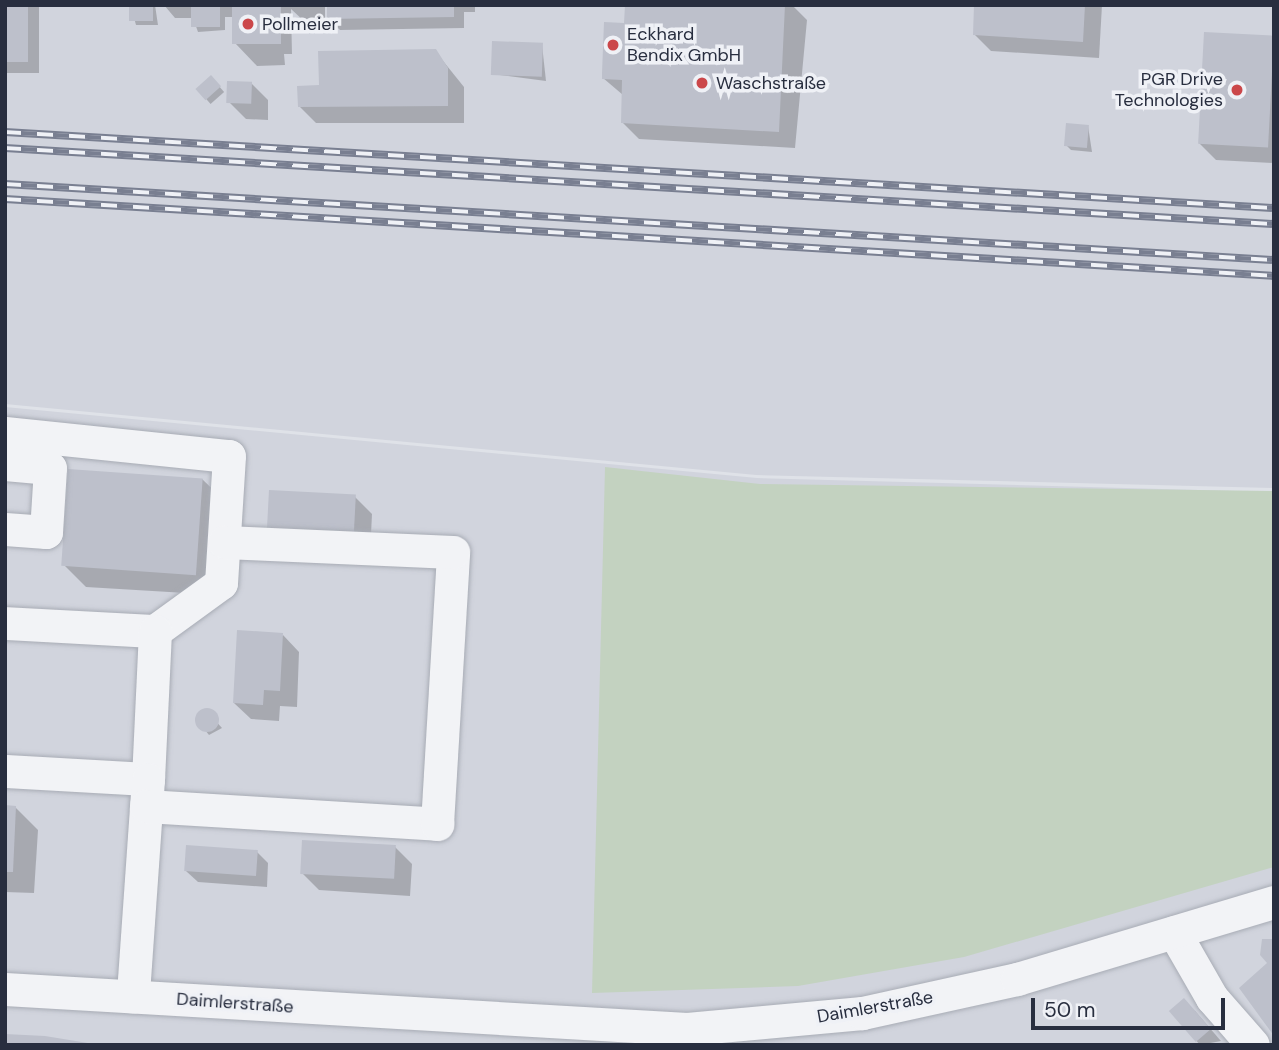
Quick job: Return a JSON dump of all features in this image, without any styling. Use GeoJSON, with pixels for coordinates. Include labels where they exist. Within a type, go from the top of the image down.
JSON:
{"type":"FeatureCollection","features":[{"type":"Feature","properties":{"kind":"street"},"geometry":{"type":"LineString","coordinates":[[5,432],[229,456],[221,583],[155,631],[5,623]]}},
{"type":"Feature","properties":{"kind":"street"},"geometry":{"type":"LineString","coordinates":[[5,464],[50,468],[47,532],[5,529]]}},
{"type":"Feature","properties":{"kind":"street"},"geometry":{"type":"LineString","coordinates":[[5,771],[147,792],[437,824],[453,552],[224,542]]}},
{"type":"Feature","properties":{"kind":"street"},"geometry":{"type":"LineString","coordinates":[[133,996],[155,631]]}},
{"type":"Feature","properties":{"kind":"street","name":"Daimlerstraße"},"geometry":{"type":"LineString","coordinates":[[5,989],[133,996],[459,1031],[687,1029],[839,1016],[1017,979],[1274,902]]}},
{"type":"Feature","properties":{"kind":"street"},"geometry":{"type":"LineString","coordinates":[[1174,932],[1212,998],[1253,1045]]}},
{"type":"Feature","properties":{"kind":"shaded area"},"geometry":{"type":"Polygon","coordinates":[[[5,5],[1274,5],[1274,488],[756,475],[5,404],[5,5]]]}},
{"type":"Feature","properties":{"kind":"shaded area"},"geometry":{"type":"Polygon","coordinates":[[[5,407],[757,478],[1274,492],[1274,1045],[5,1045],[5,407]]]}},
{"type":"Feature","properties":{"kind":"green space"},"geometry":{"type":"Polygon","coordinates":[[[605,467],[760,484],[1274,491],[1274,867],[964,957],[798,986],[592,993],[605,467]]]}},
{"type":"Feature","properties":{"kind":"building"},"geometry":{"type":"Polygon","coordinates":[[[5,5],[28,5],[28,62],[5,62],[5,5]]]}},
{"type":"Feature","properties":{"kind":"building"},"geometry":{"type":"Polygon","coordinates":[[[129,5],[153,5],[153,21],[129,21],[129,5]]]}},
{"type":"Feature","properties":{"kind":"building"},"geometry":{"type":"Polygon","coordinates":[[[191,5],[220,5],[220,27],[191,27],[191,5]]]}},
{"type":"Feature","properties":{"kind":"building","name":"Pollmeier"},"geometry":{"type":"Polygon","coordinates":[[[232,5],[281,5],[281,44],[232,44],[232,5]]]}},
{"type":"Feature","properties":{"kind":"building"},"geometry":{"type":"Polygon","coordinates":[[[327,5],[454,5],[454,17],[327,19],[327,5]]]}},
{"type":"Feature","properties":{"kind":"building"},"geometry":{"type":"Polygon","coordinates":[[[625,5],[785,5],[779,132],[621,123],[622,80],[602,79],[602,73],[604,22],[624,23],[625,5]]]}},
{"type":"Feature","properties":{"kind":"building"},"geometry":{"type":"Polygon","coordinates":[[[974,5],[1085,5],[1083,42],[973,35],[974,5]]]}},
{"type":"Feature","properties":{"kind":"building","name":"PGR Drive Technologies"},"geometry":{"type":"Polygon","coordinates":[[[1204,32],[1274,36],[1268,148],[1198,144],[1204,32]]]}},
{"type":"Feature","properties":{"kind":"building"},"geometry":{"type":"Polygon","coordinates":[[[492,41],[543,43],[542,77],[491,75],[492,41]]]}},
{"type":"Feature","properties":{"kind":"building"},"geometry":{"type":"Polygon","coordinates":[[[436,49],[448,68],[448,106],[298,107],[297,86],[319,85],[318,51],[436,49]]]}},
{"type":"Feature","properties":{"kind":"building"},"geometry":{"type":"Polygon","coordinates":[[[211,75],[221,86],[205,100],[195,89],[211,75]]]}},
{"type":"Feature","properties":{"kind":"building"},"geometry":{"type":"Polygon","coordinates":[[[227,81],[252,82],[251,104],[226,103],[227,81]]]}},
{"type":"Feature","properties":{"kind":"building"},"geometry":{"type":"Polygon","coordinates":[[[1066,123],[1089,125],[1087,148],[1064,146],[1066,123]]]}},
{"type":"Feature","properties":{"kind":"building"},"geometry":{"type":"Polygon","coordinates":[[[68,469],[203,478],[196,575],[61,566],[68,469]]]}},
{"type":"Feature","properties":{"kind":"building"},"geometry":{"type":"Polygon","coordinates":[[[269,490],[356,495],[354,538],[267,534],[269,490]]]}},
{"type":"Feature","properties":{"kind":"building"},"geometry":{"type":"Polygon","coordinates":[[[237,630],[283,633],[280,691],[264,690],[263,705],[233,703],[237,630]]]}},
{"type":"Feature","properties":{"kind":"building"},"geometry":{"type":"Polygon","coordinates":[[[207,708],[215,712],[219,720],[215,728],[207,732],[199,728],[195,720],[199,712],[207,708]]]}},
{"type":"Feature","properties":{"kind":"building"},"geometry":{"type":"Polygon","coordinates":[[[5,805],[16,806],[13,872],[5,872],[5,805]]]}},
{"type":"Feature","properties":{"kind":"building"},"geometry":{"type":"Polygon","coordinates":[[[302,840],[396,845],[394,879],[300,874],[302,840]]]}},
{"type":"Feature","properties":{"kind":"building"},"geometry":{"type":"Polygon","coordinates":[[[186,845],[258,850],[256,876],[184,871],[186,845]]]}},
{"type":"Feature","properties":{"kind":"building"},"geometry":{"type":"Polygon","coordinates":[[[1262,939],[1274,939],[1274,1036],[1239,988],[1267,963],[1260,955],[1262,939]]]}},
{"type":"Feature","properties":{"kind":"building"},"geometry":{"type":"Polygon","coordinates":[[[1184,998],[1211,1029],[1196,1042],[1169,1011],[1184,998]]]}},
{"type":"Feature","properties":{"kind":"building"},"geometry":{"type":"Polygon","coordinates":[[[5,1034],[45,1036],[100,1045],[5,1045],[5,1034]]]}},
{"type":"Feature","properties":{"kind":"railway"},"geometry":{"type":"LineString","coordinates":[[5,132],[1274,208]]}},
{"type":"Feature","properties":{"kind":"railway"},"geometry":{"type":"LineString","coordinates":[[5,148],[1274,224]]}},
{"type":"Feature","properties":{"kind":"railway"},"geometry":{"type":"LineString","coordinates":[[5,184],[1274,260]]}},
{"type":"Feature","properties":{"kind":"railway"},"geometry":{"type":"LineString","coordinates":[[5,199],[1274,276]]}},
{"type":"Feature","properties":{"kind":"place","name":"Pollmeier"},"geometry":{"type":"Point","coordinates":[248,24]}},
{"type":"Feature","properties":{"kind":"place","name":"Eckhard Bendix GmbH"},"geometry":{"type":"Point","coordinates":[613,45]}},
{"type":"Feature","properties":{"kind":"place","name":"Waschstraße"},"geometry":{"type":"Point","coordinates":[702,83]}},
{"type":"Feature","properties":{"kind":"place","name":"PGR Drive Technologies"},"geometry":{"type":"Point","coordinates":[1237,90]}}]}
